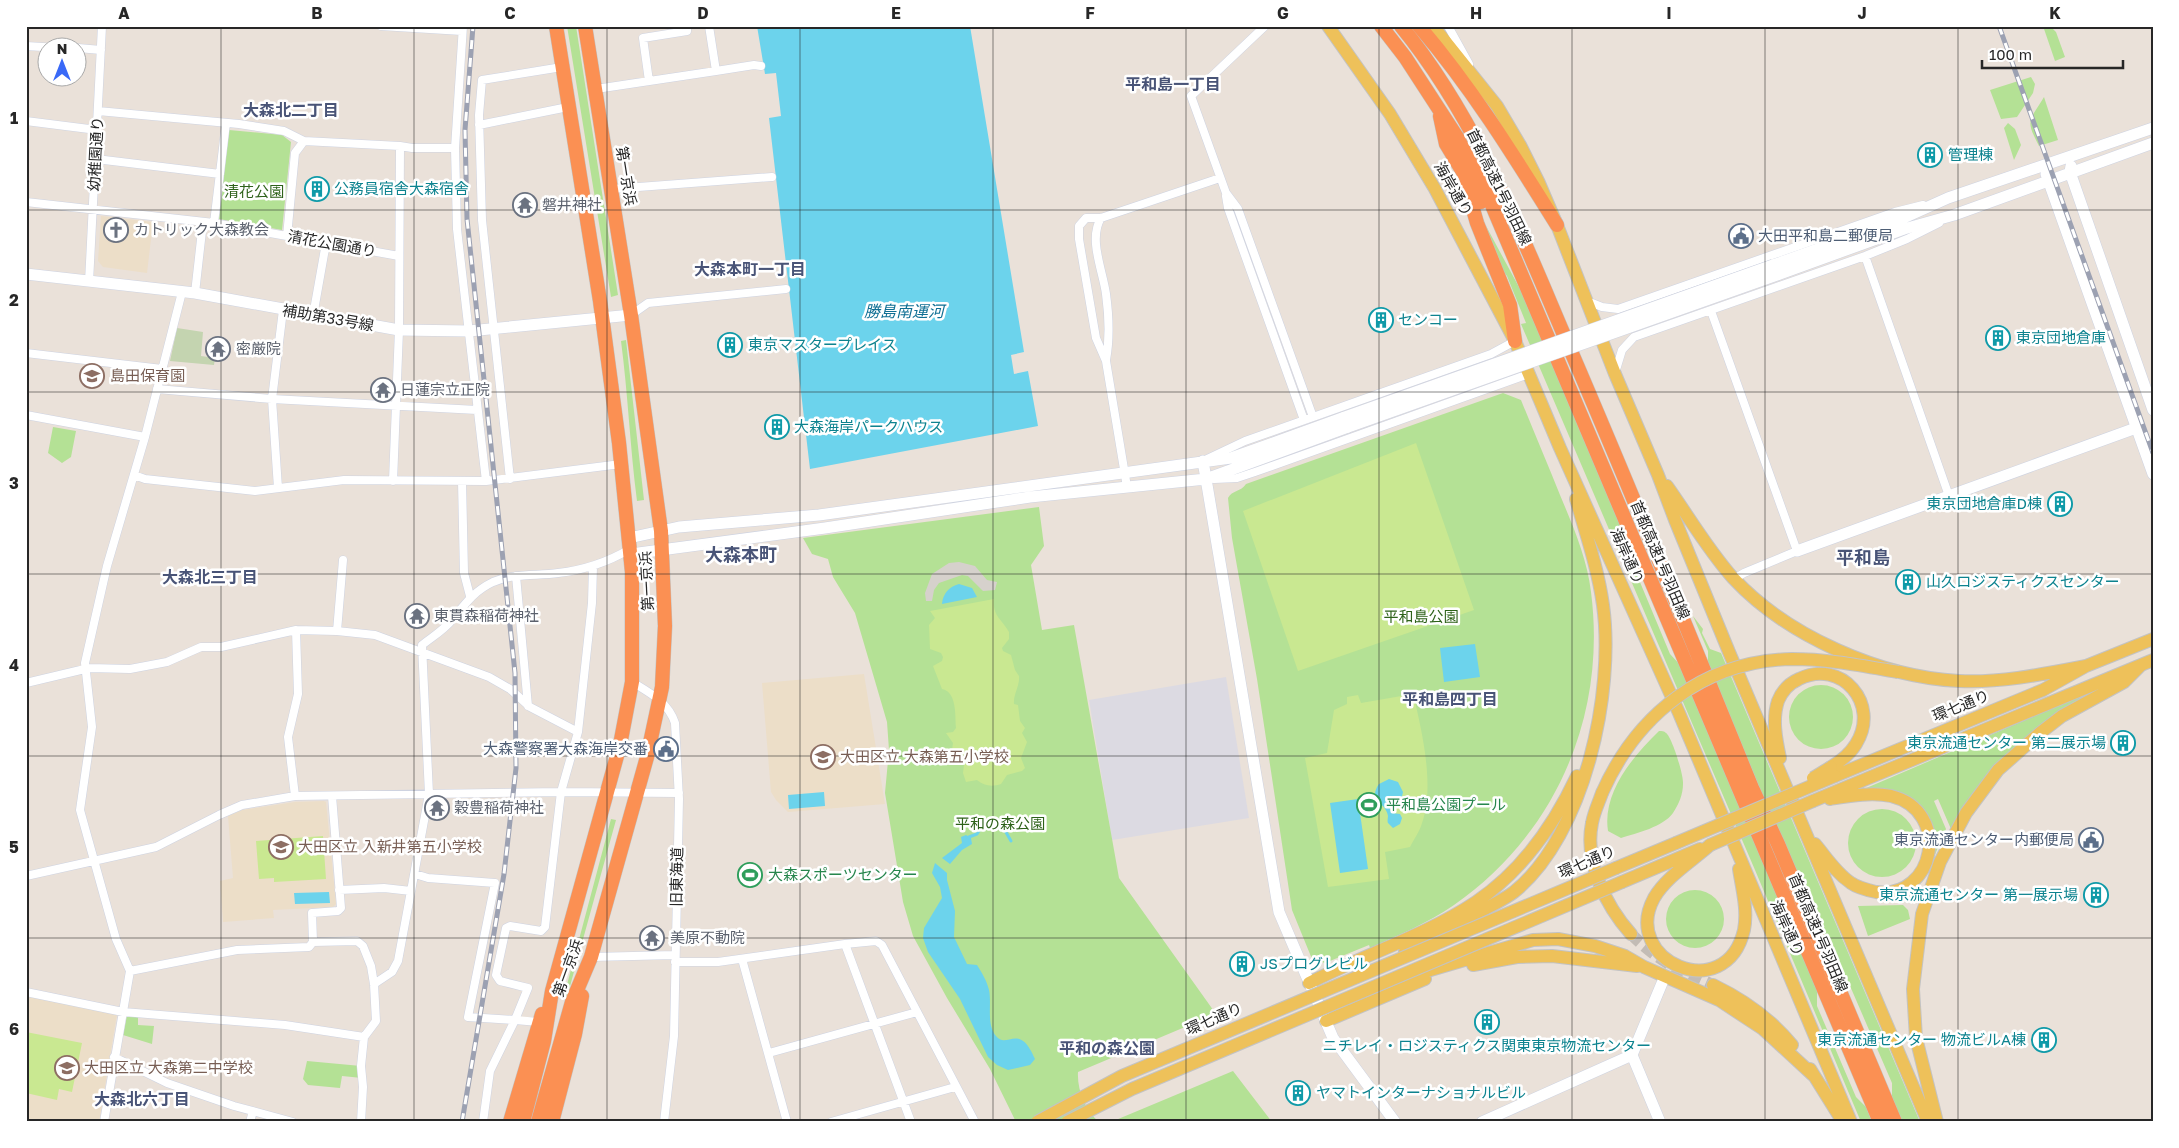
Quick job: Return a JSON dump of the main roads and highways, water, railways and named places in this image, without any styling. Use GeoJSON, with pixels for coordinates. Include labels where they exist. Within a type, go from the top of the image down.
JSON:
{"type":"FeatureCollection","features":[{"type":"Feature","properties":{"kind":"highway","name":"第一京浜"},"geometry":{"type":"LineString","coordinates":[[523,1122],[544,1041],[552,990],[608,792],[624,728],[632,682],[633,602],[630,547],[621,464],[603,318],[556,26]]}},
{"type":"Feature","properties":{"kind":"highway","name":"第一京浜"},"geometry":{"type":"LineString","coordinates":[[538,1122],[572,1002],[589,963],[638,793],[660,699],[665,626],[661,531],[631,315],[585,26]]}},
{"type":"Feature","properties":{"kind":"highway","name":"首都高速1号羽田線"},"geometry":{"type":"LineString","coordinates":[[1381,26],[1405,57],[1457,137],[1489,198],[1522,272],[1880,1122]]}},
{"type":"Feature","properties":{"kind":"highway","name":"首都高速1号羽田線"},"geometry":{"type":"LineString","coordinates":[[1400,26],[1442,82],[1470,129],[1502,191],[1690,634],[1752,788],[1778,844],[1895,1122]]}},
{"type":"Feature","properties":{"kind":"highway"},"geometry":{"type":"LineString","coordinates":[[1419,26],[1450,62],[1496,126],[1557,225]]}},
{"type":"Feature","properties":{"kind":"highway"},"geometry":{"type":"LineString","coordinates":[[1437,106],[1446,144],[1522,272]]}},
{"type":"Feature","properties":{"kind":"highway"},"geometry":{"type":"LineString","coordinates":[[1464,174],[1477,223],[1510,305],[1515,341]]}},
{"type":"Feature","properties":{"kind":"highway"},"geometry":{"type":"LineString","coordinates":[[1660,540],[1690,634]]}},
{"type":"Feature","properties":{"kind":"highway"},"geometry":{"type":"LineString","coordinates":[[552,1122],[575,1034],[589,963]]}},
{"type":"Feature","properties":{"kind":"highway"},"geometry":{"type":"LineString","coordinates":[[510,1122],[539,1022],[552,990]]}},
{"type":"Feature","properties":{"kind":"main road","name":"海岸通り"},"geometry":{"type":"LineString","coordinates":[[1328,26],[1390,114],[1427,175],[1515,341],[1560,448],[1675,704],[1851,1122]]}},
{"type":"Feature","properties":{"kind":"main road"},"geometry":{"type":"LineString","coordinates":[[1433,26],[1497,106],[1520,145],[1557,225],[1615,374],[1686,547],[1928,1122]]}},
{"type":"Feature","properties":{"kind":"main road"},"geometry":{"type":"LineString","coordinates":[[1374,970],[1500,900],[1521,884],[1541,863],[1564,826],[1580,788],[1602,700],[1606,661],[1603,605],[1588,540],[1560,448]]}},
{"type":"Feature","properties":{"kind":"main road"},"geometry":{"type":"LineString","coordinates":[[1658,475],[1708,547],[1734,579],[1772,612],[1816,639],[1842,652],[1898,672]]}},
{"type":"Feature","properties":{"kind":"main road","name":"環七通り"},"geometry":{"type":"LineString","coordinates":[[1037,1122],[1122,1076],[1770,803],[1833,771],[2043,690],[2086,666],[2153,639]]}},
{"type":"Feature","properties":{"kind":"main road"},"geometry":{"type":"LineString","coordinates":[[1631,934],[1611,907],[1599,881],[1593,858],[1592,822],[1602,793],[1614,768],[1631,741],[1654,715],[1693,686],[1724,672],[1756,663],[1792,659],[1830,662],[1958,681],[2001,680],[2086,666]]}},
{"type":"Feature","properties":{"kind":"main road"},"geometry":{"type":"LineString","coordinates":[[1937,1122],[1916,1038],[1913,989],[1916,947],[1922,914],[1951,837],[1966,813],[1998,770],[2040,733],[2069,712],[2124,682],[2147,662]]}},
{"type":"Feature","properties":{"kind":"main road","name":"環七通り"},"geometry":{"type":"LineString","coordinates":[[1067,1122],[1124,1092],[1622,882],[1684,861],[1710,845],[1813,801],[1842,793],[2147,662]]}},
{"type":"Feature","properties":{"kind":"main road"},"geometry":{"type":"LineString","coordinates":[[1784,781],[1776,738],[1776,710],[1779,699],[1785,689],[1793,681],[1804,676],[1815,674],[1836,676],[1853,688],[1862,705],[1864,724],[1857,743],[1833,771]]}},
{"type":"Feature","properties":{"kind":"main road"},"geometry":{"type":"LineString","coordinates":[[1309,984],[1451,916],[1497,887],[1516,868],[1549,828],[1562,807],[1592,745]]}},
{"type":"Feature","properties":{"kind":"main road"},"geometry":{"type":"LineString","coordinates":[[1805,830],[1836,870],[1850,883],[1868,890],[1890,892],[1910,884],[1924,868],[1930,849],[1928,829],[1918,811],[1909,804],[1890,796],[1842,793]]}},
{"type":"Feature","properties":{"kind":"main road"},"geometry":{"type":"LineString","coordinates":[[1684,861],[1654,898],[1649,916],[1650,935],[1658,950],[1672,964],[1682,969],[1703,970],[1722,964],[1730,957],[1741,939],[1744,929],[1745,908],[1735,850]]}},
{"type":"Feature","properties":{"kind":"main road"},"geometry":{"type":"LineString","coordinates":[[1380,985],[1520,943],[1544,939],[1571,941],[1595,946],[1625,956],[1644,967],[1719,1000],[1742,1014],[1785,1048],[1814,1075]]}},
{"type":"Feature","properties":{"kind":"main road"},"geometry":{"type":"LineString","coordinates":[[1326,1021],[1425,979],[1471,965],[1552,956],[1644,967]]}},
{"type":"Feature","properties":{"kind":"main road"},"geometry":{"type":"LineString","coordinates":[[1713,985],[1748,1004],[1776,1027],[1814,1075],[1843,1122]]}},
{"type":"Feature","properties":{"kind":"water","name":"勝島南運河"},"geometry":{"type":"Polygon","coordinates":[[[757,26],[970,26],[1024,352],[1011,355],[1014,374],[1028,371],[1038,426],[810,469],[769,118],[781,116],[776,73],[765,74],[757,26]]]}},
{"type":"Feature","properties":{"kind":"water"},"geometry":{"type":"Polygon","coordinates":[[[959,584],[972,588],[977,597],[942,604],[947,591],[959,584]]]}},
{"type":"Feature","properties":{"kind":"water"},"geometry":{"type":"Polygon","coordinates":[[[1475,644],[1480,677],[1444,682],[1440,648],[1475,644]]]}},
{"type":"Feature","properties":{"kind":"water"},"geometry":{"type":"Polygon","coordinates":[[[1389,779],[1398,782],[1403,792],[1401,801],[1390,809],[1392,813],[1400,814],[1402,818],[1400,824],[1393,828],[1388,823],[1387,811],[1378,801],[1375,794],[1379,784],[1389,779]]]}},
{"type":"Feature","properties":{"kind":"water"},"geometry":{"type":"Polygon","coordinates":[[[824,792],[825,806],[789,809],[788,795],[824,792]]]}},
{"type":"Feature","properties":{"kind":"water"},"geometry":{"type":"Polygon","coordinates":[[[1358,799],[1368,869],[1340,873],[1330,803],[1358,799]]]}},
{"type":"Feature","properties":{"kind":"water"},"geometry":{"type":"Polygon","coordinates":[[[966,835],[971,838],[972,844],[962,850],[950,864],[942,858],[962,843],[961,837],[966,835]]]}},
{"type":"Feature","properties":{"kind":"water"},"geometry":{"type":"Polygon","coordinates":[[[935,863],[947,873],[955,911],[954,937],[967,964],[977,965],[988,987],[990,1020],[993,1031],[1000,1039],[1014,1038],[1024,1041],[1035,1059],[1030,1065],[1008,1070],[997,1065],[988,1057],[960,999],[928,952],[923,938],[924,928],[942,898],[940,887],[932,873],[935,863]]]}},
{"type":"Feature","properties":{"kind":"water"},"geometry":{"type":"Polygon","coordinates":[[[329,892],[330,903],[295,904],[294,893],[329,892]]]}},
{"type":"Feature","properties":{"kind":"waterway"},"geometry":{"type":"LineString","coordinates":[[967,840],[969,837],[977,834],[982,826],[1003,827],[1011,841]]}},
{"type":"Feature","properties":{"kind":"tunnel"},"geometry":{"type":"LineString","coordinates":[[1631,934],[1669,964],[1713,985]]}},
{"type":"Feature","properties":{"kind":"railway"},"geometry":{"type":"LineString","coordinates":[[462,1122],[504,874],[516,768],[515,673],[467,219],[465,130],[473,26]]}},
{"type":"Feature","properties":{"kind":"railway"},"geometry":{"type":"LineString","coordinates":[[1999,26],[2153,453]]}},
{"type":"Feature","properties":{"kind":"place","name":"管理棟"},"geometry":{"type":"Point","coordinates":[1930,155]}},
{"type":"Feature","properties":{"kind":"place","name":"公務員宿舎大森宿舎"},"geometry":{"type":"Point","coordinates":[317,189]}},
{"type":"Feature","properties":{"kind":"place","name":"磐井神社"},"geometry":{"type":"Point","coordinates":[525,205]}},
{"type":"Feature","properties":{"kind":"place","name":"カトリック大森教会"},"geometry":{"type":"Point","coordinates":[116,230]}},
{"type":"Feature","properties":{"kind":"place","name":"大田平和島二郵便局"},"geometry":{"type":"Point","coordinates":[1741,236]}},
{"type":"Feature","properties":{"kind":"place","name":"センコー"},"geometry":{"type":"Point","coordinates":[1381,320]}},
{"type":"Feature","properties":{"kind":"place","name":"東京団地倉庫"},"geometry":{"type":"Point","coordinates":[1998,338]}},
{"type":"Feature","properties":{"kind":"place","name":"東京マスタープレイス"},"geometry":{"type":"Point","coordinates":[730,345]}},
{"type":"Feature","properties":{"kind":"place","name":"密厳院"},"geometry":{"type":"Point","coordinates":[218,349]}},
{"type":"Feature","properties":{"kind":"place","name":"島田保育園"},"geometry":{"type":"Point","coordinates":[92,376]}},
{"type":"Feature","properties":{"kind":"place","name":"日蓮宗立正院"},"geometry":{"type":"Point","coordinates":[383,390]}},
{"type":"Feature","properties":{"kind":"place","name":"大森海岸パークハウス"},"geometry":{"type":"Point","coordinates":[777,427]}},
{"type":"Feature","properties":{"kind":"place","name":"東京団地倉庫D棟"},"geometry":{"type":"Point","coordinates":[2060,504]}},
{"type":"Feature","properties":{"kind":"place","name":"山久ロジスティクスセンター"},"geometry":{"type":"Point","coordinates":[1908,582]}},
{"type":"Feature","properties":{"kind":"place","name":"東貫森稲荷神社"},"geometry":{"type":"Point","coordinates":[417,616]}},
{"type":"Feature","properties":{"kind":"place","name":"東京流通センター 第二展示場"},"geometry":{"type":"Point","coordinates":[2123,743]}},
{"type":"Feature","properties":{"kind":"place","name":"大森警察署大森海岸交番"},"geometry":{"type":"Point","coordinates":[666,749]}},
{"type":"Feature","properties":{"kind":"place","name":"大田区立 大森第五小学校"},"geometry":{"type":"Point","coordinates":[823,757]}},
{"type":"Feature","properties":{"kind":"place","name":"平和島公園プール"},"geometry":{"type":"Point","coordinates":[1369,805]}},
{"type":"Feature","properties":{"kind":"place","name":"穀豊稲荷神社"},"geometry":{"type":"Point","coordinates":[437,808]}},
{"type":"Feature","properties":{"kind":"place","name":"東京流通センター内郵便局"},"geometry":{"type":"Point","coordinates":[2091,840]}},
{"type":"Feature","properties":{"kind":"place","name":"大田区立 入新井第五小学校"},"geometry":{"type":"Point","coordinates":[281,847]}},
{"type":"Feature","properties":{"kind":"place","name":"大森スポーツセンター"},"geometry":{"type":"Point","coordinates":[750,875]}},
{"type":"Feature","properties":{"kind":"place","name":"東京流通センター 第一展示場"},"geometry":{"type":"Point","coordinates":[2096,895]}},
{"type":"Feature","properties":{"kind":"place","name":"美原不動院"},"geometry":{"type":"Point","coordinates":[652,938]}},
{"type":"Feature","properties":{"kind":"place","name":"JSプログレビル"},"geometry":{"type":"Point","coordinates":[1242,964]}},
{"type":"Feature","properties":{"kind":"place","name":"ニチレイ・ロジスティクス関東東京物流センター"},"geometry":{"type":"Point","coordinates":[1487,1022]}},
{"type":"Feature","properties":{"kind":"place","name":"東京流通センター 物流ビルA棟"},"geometry":{"type":"Point","coordinates":[2044,1040]}},
{"type":"Feature","properties":{"kind":"place","name":"大田区立 大森第二中学校"},"geometry":{"type":"Point","coordinates":[67,1068]}},
{"type":"Feature","properties":{"kind":"place","name":"ヤマトインターナショナルビル"},"geometry":{"type":"Point","coordinates":[1298,1093]}},
{"type":"Feature","properties":{"kind":"district","name":"平和島一丁目"},"geometry":{"type":"Point","coordinates":[1173,84]}},
{"type":"Feature","properties":{"kind":"district","name":"大森北二丁目"},"geometry":{"type":"Point","coordinates":[291,110]}},
{"type":"Feature","properties":{"kind":"district","name":"大森本町一丁目"},"geometry":{"type":"Point","coordinates":[750,269]}},
{"type":"Feature","properties":{"kind":"district","name":"大森本町"},"geometry":{"type":"Point","coordinates":[741,555]}},
{"type":"Feature","properties":{"kind":"district","name":"平和島"},"geometry":{"type":"Point","coordinates":[1863,558]}},
{"type":"Feature","properties":{"kind":"district","name":"大森北三丁目"},"geometry":{"type":"Point","coordinates":[210,577]}},
{"type":"Feature","properties":{"kind":"district","name":"平和島四丁目"},"geometry":{"type":"Point","coordinates":[1450,699]}},
{"type":"Feature","properties":{"kind":"district","name":"平和の森公園"},"geometry":{"type":"Point","coordinates":[1107,1048]}},
{"type":"Feature","properties":{"kind":"district","name":"大森北六丁目"},"geometry":{"type":"Point","coordinates":[142,1099]}},
{"type":"Feature","properties":{"kind":"park label","name":"清花公園"},"geometry":{"type":"Point","coordinates":[254,192]}},
{"type":"Feature","properties":{"kind":"park label","name":"平和島公園"},"geometry":{"type":"Point","coordinates":[1421,617]}}]}
